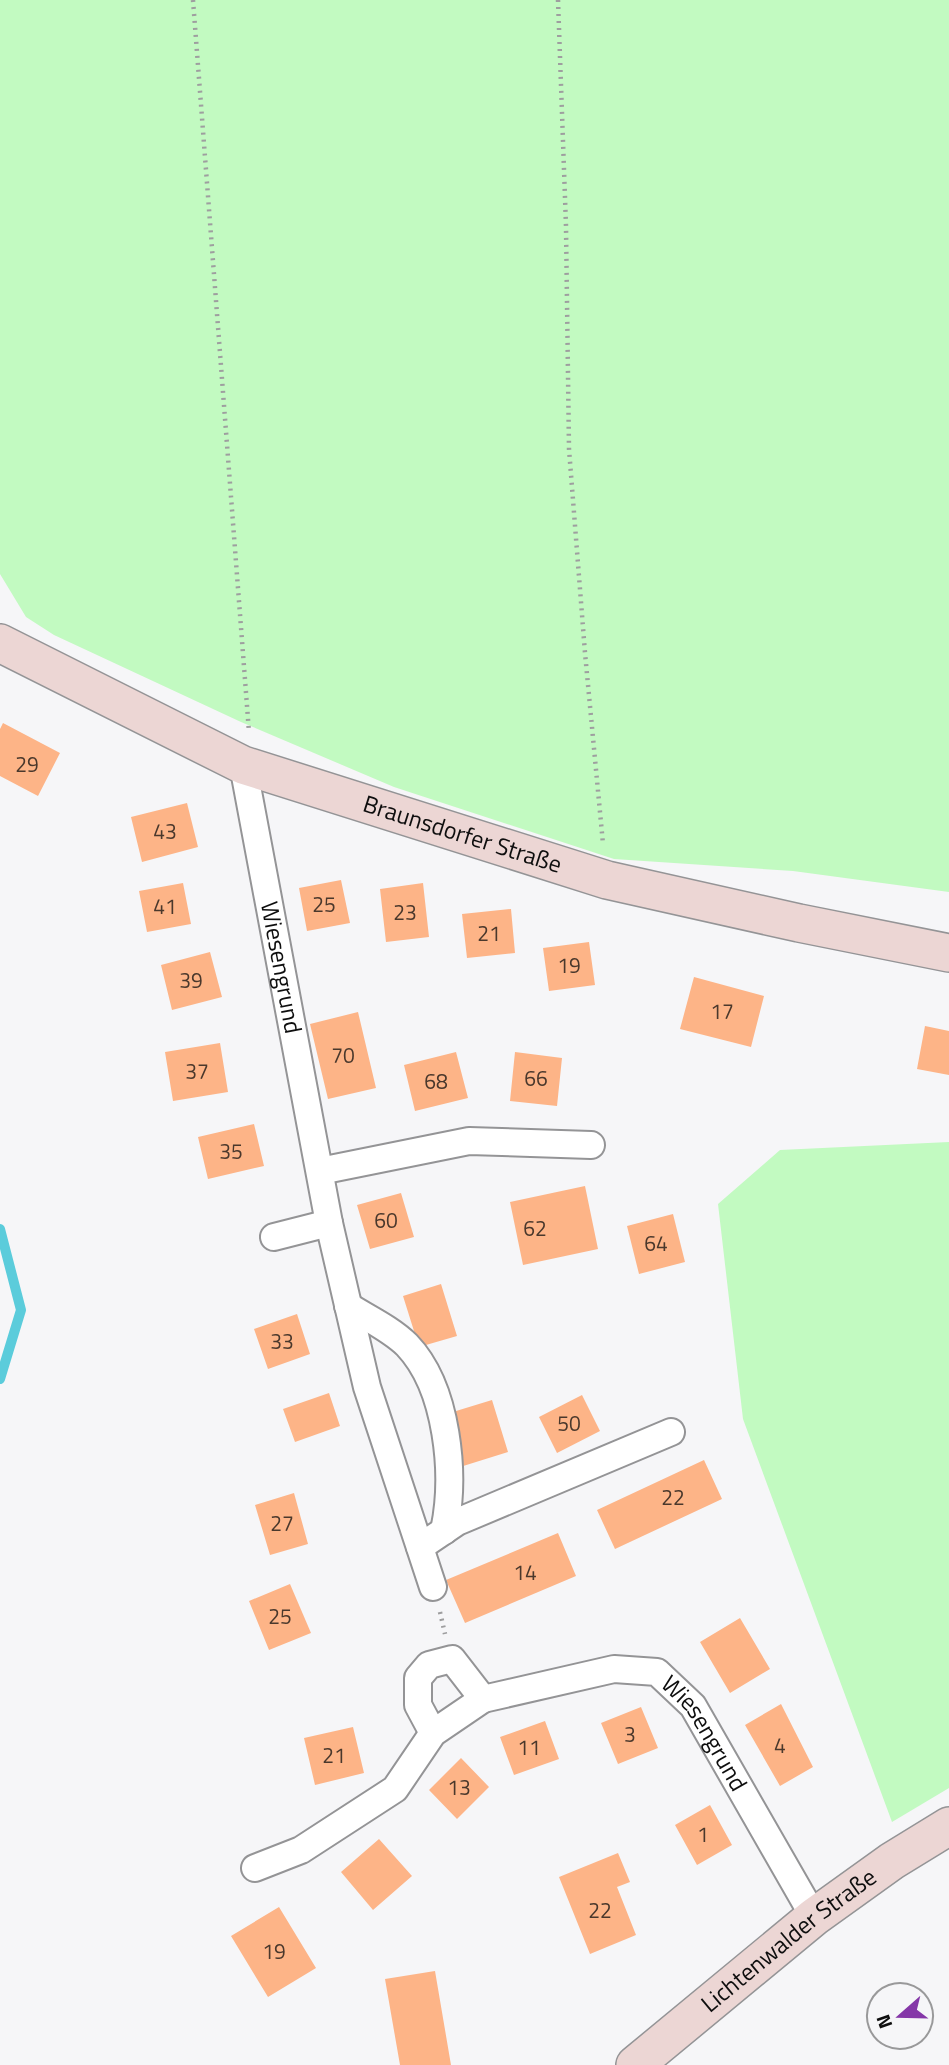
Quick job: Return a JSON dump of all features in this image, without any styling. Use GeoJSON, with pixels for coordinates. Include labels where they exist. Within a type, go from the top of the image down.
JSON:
{"type":"FeatureCollection","features":[{"type":"Feature","properties":{"kind":"street","name":"Braunsdorfer Straße"},"geometry":{"type":"LineString","coordinates":[[0,643],[243,765],[607,880],[949,953]]}},
{"type":"Feature","properties":{"kind":"street","name":"Wiesengrund"},"geometry":{"type":"LineString","coordinates":[[243,765],[329,1223],[348,1306],[367,1387],[433,1587]]}},
{"type":"Feature","properties":{"kind":"street"},"geometry":{"type":"LineString","coordinates":[[320,1171],[469,1141],[591,1145]]}},
{"type":"Feature","properties":{"kind":"street"},"geometry":{"type":"LineString","coordinates":[[274,1237],[329,1223]]}},
{"type":"Feature","properties":{"kind":"street"},"geometry":{"type":"LineString","coordinates":[[348,1306],[405,1344],[426,1369],[439,1408],[447,1450],[449,1511],[444,1531]]}},
{"type":"Feature","properties":{"kind":"street"},"geometry":{"type":"LineString","coordinates":[[420,1547],[457,1522],[671,1432]]}},
{"type":"Feature","properties":{"kind":"street"},"geometry":{"type":"LineString","coordinates":[[433,1733],[418,1705],[418,1678],[429,1665],[452,1659],[483,1699]]}},
{"type":"Feature","properties":{"kind":"street","name":"Wiesengrund"},"geometry":{"type":"LineString","coordinates":[[255,1868],[301,1850],[395,1789],[433,1733],[483,1699],[614,1668],[657,1672],[693,1706],[814,1917]]}},
{"type":"Feature","properties":{"kind":"street","name":"Lichtenwalder Straße"},"geometry":{"type":"LineString","coordinates":[[635,2065],[814,1917],[892,1861],[949,1826]]}},
{"type":"Feature","properties":{"kind":"path"},"geometry":{"type":"LineString","coordinates":[[193,0],[249,734],[243,765]]}},
{"type":"Feature","properties":{"kind":"path"},"geometry":{"type":"LineString","coordinates":[[558,0],[569,449],[607,880]]}},
{"type":"Feature","properties":{"kind":"path"},"geometry":{"type":"LineString","coordinates":[[433,1587],[452,1659]]}},
{"type":"Feature","properties":{"kind":"green space"},"geometry":{"type":"Polygon","coordinates":[[[0,0],[949,0],[949,892],[793,871],[614,859],[394,787],[241,722],[54,635],[26,617],[0,574],[0,0]]]}},
{"type":"Feature","properties":{"kind":"green space"},"geometry":{"type":"Polygon","coordinates":[[[949,1142],[949,1788],[892,1822],[743,1419],[718,1204],[780,1150],[949,1142]]]}},
{"type":"Feature","properties":{"kind":"building"},"geometry":{"type":"Polygon","coordinates":[[[3,723],[60,753],[38,796],[0,776],[0,729],[3,723]]]}},
{"type":"Feature","properties":{"kind":"building"},"geometry":{"type":"Polygon","coordinates":[[[187,803],[198,847],[142,862],[131,817],[187,803]]]}},
{"type":"Feature","properties":{"kind":"building"},"geometry":{"type":"Polygon","coordinates":[[[341,880],[350,923],[307,931],[299,888],[341,880]]]}},
{"type":"Feature","properties":{"kind":"building"},"geometry":{"type":"Polygon","coordinates":[[[183,883],[191,924],[147,932],[139,891],[183,883]]]}},
{"type":"Feature","properties":{"kind":"building"},"geometry":{"type":"Polygon","coordinates":[[[423,883],[429,937],[386,942],[380,889],[423,883]]]}},
{"type":"Feature","properties":{"kind":"building"},"geometry":{"type":"Polygon","coordinates":[[[511,909],[515,953],[467,958],[462,914],[511,909]]]}},
{"type":"Feature","properties":{"kind":"building"},"geometry":{"type":"Polygon","coordinates":[[[589,942],[595,985],[549,991],[543,948],[589,942]]]}},
{"type":"Feature","properties":{"kind":"building"},"geometry":{"type":"Polygon","coordinates":[[[210,952],[222,997],[172,1010],[161,965],[210,952]]]}},
{"type":"Feature","properties":{"kind":"building"},"geometry":{"type":"Polygon","coordinates":[[[694,977],[764,996],[751,1047],[680,1029],[694,977]]]}},
{"type":"Feature","properties":{"kind":"building"},"geometry":{"type":"Polygon","coordinates":[[[358,1012],[376,1088],[328,1099],[310,1024],[358,1012]]]}},
{"type":"Feature","properties":{"kind":"building"},"geometry":{"type":"Polygon","coordinates":[[[925,1026],[949,1031],[949,1075],[917,1069],[925,1026]]]}},
{"type":"Feature","properties":{"kind":"building"},"geometry":{"type":"Polygon","coordinates":[[[220,1043],[228,1092],[173,1101],[165,1052],[220,1043]]]}},
{"type":"Feature","properties":{"kind":"building"},"geometry":{"type":"Polygon","coordinates":[[[456,1052],[468,1098],[415,1111],[404,1065],[456,1052]]]}},
{"type":"Feature","properties":{"kind":"building"},"geometry":{"type":"Polygon","coordinates":[[[515,1052],[562,1058],[557,1106],[510,1101],[515,1052]]]}},
{"type":"Feature","properties":{"kind":"building"},"geometry":{"type":"Polygon","coordinates":[[[254,1124],[264,1166],[208,1179],[198,1137],[254,1124]]]}},
{"type":"Feature","properties":{"kind":"building"},"geometry":{"type":"Polygon","coordinates":[[[585,1186],[598,1249],[523,1265],[510,1202],[585,1186]]]}},
{"type":"Feature","properties":{"kind":"building"},"geometry":{"type":"Polygon","coordinates":[[[401,1193],[414,1237],[370,1249],[357,1205],[401,1193]]]}},
{"type":"Feature","properties":{"kind":"building"},"geometry":{"type":"Polygon","coordinates":[[[673,1214],[685,1262],[639,1274],[627,1226],[673,1214]]]}},
{"type":"Feature","properties":{"kind":"building"},"geometry":{"type":"Polygon","coordinates":[[[441,1284],[457,1336],[419,1347],[403,1296],[441,1284]]]}},
{"type":"Feature","properties":{"kind":"building"},"geometry":{"type":"Polygon","coordinates":[[[297,1314],[310,1354],[268,1369],[254,1329],[297,1314]]]}},
{"type":"Feature","properties":{"kind":"building"},"geometry":{"type":"Polygon","coordinates":[[[329,1393],[340,1426],[295,1442],[283,1409],[329,1393]]]}},
{"type":"Feature","properties":{"kind":"building"},"geometry":{"type":"Polygon","coordinates":[[[582,1395],[600,1431],[557,1453],[539,1417],[582,1395]]]}},
{"type":"Feature","properties":{"kind":"building"},"geometry":{"type":"Polygon","coordinates":[[[492,1400],[508,1452],[460,1467],[443,1415],[492,1400]]]}},
{"type":"Feature","properties":{"kind":"building"},"geometry":{"type":"Polygon","coordinates":[[[704,1460],[722,1499],[615,1549],[597,1510],[704,1460]]]}},
{"type":"Feature","properties":{"kind":"building"},"geometry":{"type":"Polygon","coordinates":[[[294,1493],[308,1544],[270,1555],[255,1505],[294,1493]]]}},
{"type":"Feature","properties":{"kind":"building"},"geometry":{"type":"Polygon","coordinates":[[[558,1533],[576,1576],[465,1623],[446,1580],[558,1533]]]}},
{"type":"Feature","properties":{"kind":"building"},"geometry":{"type":"Polygon","coordinates":[[[290,1584],[311,1633],[269,1650],[249,1601],[290,1584]]]}},
{"type":"Feature","properties":{"kind":"building"},"geometry":{"type":"Polygon","coordinates":[[[740,1618],[770,1669],[730,1693],[700,1642],[740,1618]]]}},
{"type":"Feature","properties":{"kind":"building"},"geometry":{"type":"Polygon","coordinates":[[[781,1704],[813,1767],[780,1786],[745,1725],[781,1704]]]}},
{"type":"Feature","properties":{"kind":"building"},"geometry":{"type":"Polygon","coordinates":[[[641,1707],[658,1748],[618,1764],[601,1723],[641,1707]]]}},
{"type":"Feature","properties":{"kind":"building"},"geometry":{"type":"Polygon","coordinates":[[[545,1721],[559,1759],[514,1775],[500,1737],[545,1721]]]}},
{"type":"Feature","properties":{"kind":"building"},"geometry":{"type":"Polygon","coordinates":[[[353,1727],[364,1773],[315,1785],[304,1738],[353,1727]]]}},
{"type":"Feature","properties":{"kind":"building"},"geometry":{"type":"Polygon","coordinates":[[[461,1758],[489,1787],[457,1819],[429,1790],[461,1758]]]}},
{"type":"Feature","properties":{"kind":"building"},"geometry":{"type":"Polygon","coordinates":[[[710,1805],[732,1845],[697,1865],[675,1825],[710,1805]]]}},
{"type":"Feature","properties":{"kind":"building"},"geometry":{"type":"Polygon","coordinates":[[[379,1839],[412,1876],[373,1910],[341,1872],[379,1839]]]}},
{"type":"Feature","properties":{"kind":"building"},"geometry":{"type":"Polygon","coordinates":[[[618,1853],[630,1882],[617,1887],[636,1935],[590,1954],[559,1877],[618,1853]]]}},
{"type":"Feature","properties":{"kind":"building"},"geometry":{"type":"Polygon","coordinates":[[[279,1907],[316,1968],[268,1997],[231,1936],[279,1907]]]}},
{"type":"Feature","properties":{"kind":"building"},"geometry":{"type":"Polygon","coordinates":[[[435,1971],[451,2065],[400,2065],[385,1979],[435,1971]]]}},
{"type":"Feature","properties":{"kind":"waterway"},"geometry":{"type":"LineString","coordinates":[[0,1229],[21,1310],[0,1379]]}}]}
